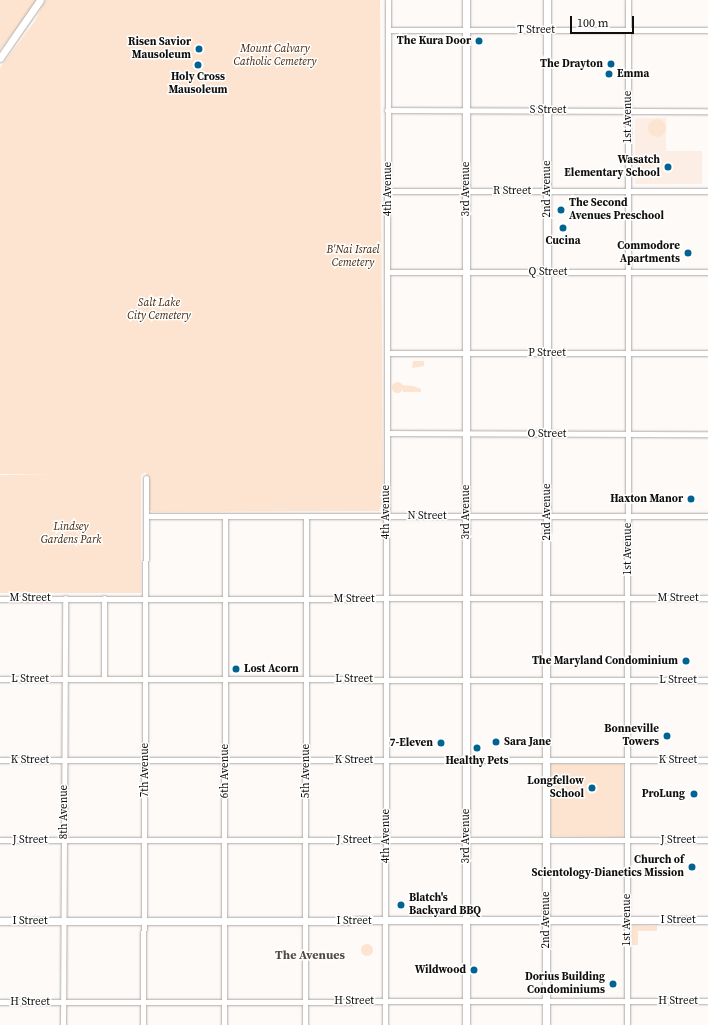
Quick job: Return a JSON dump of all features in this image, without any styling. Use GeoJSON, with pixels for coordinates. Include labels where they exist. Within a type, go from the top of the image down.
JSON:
{"type":"FeatureCollection","features":[{"type":"Feature","properties":{"kind":"street"},"geometry":{"type":"LineString","coordinates":[[0,58],[40,0]]}},
{"type":"Feature","properties":{"kind":"street","name":"4th Avenue"},"geometry":{"type":"LineString","coordinates":[[385,1025],[388,0]]}},
{"type":"Feature","properties":{"kind":"street","name":"3rd Avenue"},"geometry":{"type":"LineString","coordinates":[[466,0],[466,1025]]}},
{"type":"Feature","properties":{"kind":"street","name":"2nd Avenue"},"geometry":{"type":"LineString","coordinates":[[546,1025],[547,0]]}},
{"type":"Feature","properties":{"kind":"street","name":"1st Avenue"},"geometry":{"type":"LineString","coordinates":[[627,1025],[628,0]]}},
{"type":"Feature","properties":{"kind":"street","name":"T Street"},"geometry":{"type":"LineString","coordinates":[[388,30],[708,30]]}},
{"type":"Feature","properties":{"kind":"street","name":"S Street"},"geometry":{"type":"LineString","coordinates":[[388,110],[708,111]]}},
{"type":"Feature","properties":{"kind":"street","name":"R Street"},"geometry":{"type":"LineString","coordinates":[[388,191],[708,191]]}},
{"type":"Feature","properties":{"kind":"street","name":"Q Street"},"geometry":{"type":"LineString","coordinates":[[388,272],[708,272]]}},
{"type":"Feature","properties":{"kind":"street","name":"P Street"},"geometry":{"type":"LineString","coordinates":[[387,353],[708,353]]}},
{"type":"Feature","properties":{"kind":"street","name":"O Street"},"geometry":{"type":"LineString","coordinates":[[387,433],[708,434]]}},
{"type":"Feature","properties":{"kind":"street","name":"7th Avenue"},"geometry":{"type":"LineString","coordinates":[[143,1025],[146,478]]}},
{"type":"Feature","properties":{"kind":"street","name":"N Street"},"geometry":{"type":"LineString","coordinates":[[146,516],[708,516]]}},
{"type":"Feature","properties":{"kind":"street","name":"6th Avenue"},"geometry":{"type":"LineString","coordinates":[[224,1025],[225,516]]}},
{"type":"Feature","properties":{"kind":"street","name":"5th Avenue"},"geometry":{"type":"LineString","coordinates":[[305,1025],[306,516]]}},
{"type":"Feature","properties":{"kind":"street","name":"M Street"},"geometry":{"type":"LineString","coordinates":[[0,598],[708,598]]}},
{"type":"Feature","properties":{"kind":"street","name":"8th Avenue"},"geometry":{"type":"LineString","coordinates":[[63,1025],[65,598]]}},
{"type":"Feature","properties":{"kind":"street"},"geometry":{"type":"LineString","coordinates":[[104,598],[104,679]]}},
{"type":"Feature","properties":{"kind":"street","name":"L Street"},"geometry":{"type":"LineString","coordinates":[[0,679],[708,680]]}},
{"type":"Feature","properties":{"kind":"street","name":"K Street"},"geometry":{"type":"LineString","coordinates":[[0,760],[708,760]]}},
{"type":"Feature","properties":{"kind":"street","name":"J Street"},"geometry":{"type":"LineString","coordinates":[[0,840],[708,840]]}},
{"type":"Feature","properties":{"kind":"street","name":"I Street"},"geometry":{"type":"LineString","coordinates":[[0,921],[708,920]]}},
{"type":"Feature","properties":{"kind":"street","name":"H Street"},"geometry":{"type":"LineString","coordinates":[[0,1002],[708,1001]]}},
{"type":"Feature","properties":{"kind":"shaded area","name":"Wasatch Elementary School"},"geometry":{"type":"Polygon","coordinates":[[[635,118],[666,118],[666,151],[702,151],[702,184],[635,184],[635,118]]]}},
{"type":"Feature","properties":{"kind":"green space"},"geometry":{"type":"Polygon","coordinates":[[[0,0],[38,0],[0,50],[0,0]]]}},
{"type":"Feature","properties":{"kind":"green space","name":"Salt Lake City Cemetery"},"geometry":{"type":"Polygon","coordinates":[[[45,0],[380,0],[383,502],[379,511],[153,512],[148,509],[146,472],[141,475],[141,593],[0,593],[0,475],[52,475],[0,474],[0,68],[35,21],[45,0]]]}},
{"type":"Feature","properties":{"kind":"green space"},"geometry":{"type":"Polygon","coordinates":[[[657,119],[663,122],[666,128],[663,134],[657,137],[651,134],[648,128],[651,122],[657,119]]]}},
{"type":"Feature","properties":{"kind":"green space"},"geometry":{"type":"Polygon","coordinates":[[[413,361],[424,361],[424,366],[412,368],[413,361]]]}},
{"type":"Feature","properties":{"kind":"green space"},"geometry":{"type":"Polygon","coordinates":[[[395,382],[399,382],[401,383],[401,391],[395,392],[392,389],[392,385],[395,382]]]}},
{"type":"Feature","properties":{"kind":"green space"},"geometry":{"type":"Polygon","coordinates":[[[402,385],[413,386],[421,389],[421,392],[403,392],[402,385]]]}},
{"type":"Feature","properties":{"kind":"green space"},"geometry":{"type":"Polygon","coordinates":[[[551,764],[623,764],[623,837],[551,836],[551,764]]]}},
{"type":"Feature","properties":{"kind":"green space"},"geometry":{"type":"Polygon","coordinates":[[[632,925],[657,926],[657,931],[638,931],[638,945],[632,945],[632,925]]]}},
{"type":"Feature","properties":{"kind":"green space"},"geometry":{"type":"Polygon","coordinates":[[[367,944],[371,946],[373,950],[371,954],[367,956],[363,954],[361,950],[363,946],[367,944]]]}},
{"type":"Feature","properties":{"kind":"place","name":"The Kura Door"},"geometry":{"type":"Point","coordinates":[479,41]}},
{"type":"Feature","properties":{"kind":"place","name":"Risen Savior Mausoleum"},"geometry":{"type":"Point","coordinates":[199,49]}},
{"type":"Feature","properties":{"kind":"place","name":"The Drayton"},"geometry":{"type":"Point","coordinates":[611,64]}},
{"type":"Feature","properties":{"kind":"place","name":"Holy Cross Mausoleum"},"geometry":{"type":"Point","coordinates":[198,65]}},
{"type":"Feature","properties":{"kind":"place","name":"Emma"},"geometry":{"type":"Point","coordinates":[609,74]}},
{"type":"Feature","properties":{"kind":"place","name":"Wasatch Elementary School"},"geometry":{"type":"Point","coordinates":[668,167]}},
{"type":"Feature","properties":{"kind":"place","name":"The Second Avenues Preschool"},"geometry":{"type":"Point","coordinates":[561,210]}},
{"type":"Feature","properties":{"kind":"place","name":"Cucina"},"geometry":{"type":"Point","coordinates":[563,228]}},
{"type":"Feature","properties":{"kind":"place","name":"Commodore Apartments"},"geometry":{"type":"Point","coordinates":[688,253]}},
{"type":"Feature","properties":{"kind":"place","name":"Haxton Manor"},"geometry":{"type":"Point","coordinates":[691,499]}},
{"type":"Feature","properties":{"kind":"place","name":"The Maryland Condominium"},"geometry":{"type":"Point","coordinates":[686,661]}},
{"type":"Feature","properties":{"kind":"place","name":"Lost Acorn"},"geometry":{"type":"Point","coordinates":[236,669]}},
{"type":"Feature","properties":{"kind":"place","name":"Bonneville Towers"},"geometry":{"type":"Point","coordinates":[667,736]}},
{"type":"Feature","properties":{"kind":"place","name":"Sara Jane"},"geometry":{"type":"Point","coordinates":[496,742]}},
{"type":"Feature","properties":{"kind":"place","name":"7-Eleven"},"geometry":{"type":"Point","coordinates":[441,743]}},
{"type":"Feature","properties":{"kind":"place","name":"Healthy Pets"},"geometry":{"type":"Point","coordinates":[477,748]}},
{"type":"Feature","properties":{"kind":"place","name":"Longfellow School"},"geometry":{"type":"Point","coordinates":[592,788]}},
{"type":"Feature","properties":{"kind":"place","name":"ProLung"},"geometry":{"type":"Point","coordinates":[694,794]}},
{"type":"Feature","properties":{"kind":"place","name":"Church of Scientology-Dianetics Mission"},"geometry":{"type":"Point","coordinates":[692,867]}},
{"type":"Feature","properties":{"kind":"place","name":"Blatch's Backyard BBQ"},"geometry":{"type":"Point","coordinates":[401,905]}},
{"type":"Feature","properties":{"kind":"place","name":"Wildwood"},"geometry":{"type":"Point","coordinates":[474,970]}},
{"type":"Feature","properties":{"kind":"place","name":"Dorius Building Condominiums"},"geometry":{"type":"Point","coordinates":[613,984]}},
{"type":"Feature","properties":{"kind":"district","name":"The Avenues"},"geometry":{"type":"Point","coordinates":[310,956]}},
{"type":"Feature","properties":{"kind":"park label","name":"Mount Calvary Catholic Cemetery"},"geometry":{"type":"Point","coordinates":[275,56]}},
{"type":"Feature","properties":{"kind":"park label","name":"B'Nai Israel Cemetery"},"geometry":{"type":"Point","coordinates":[353,257]}},
{"type":"Feature","properties":{"kind":"park label","name":"Lindsey Gardens Park"},"geometry":{"type":"Point","coordinates":[71,534]}}]}
